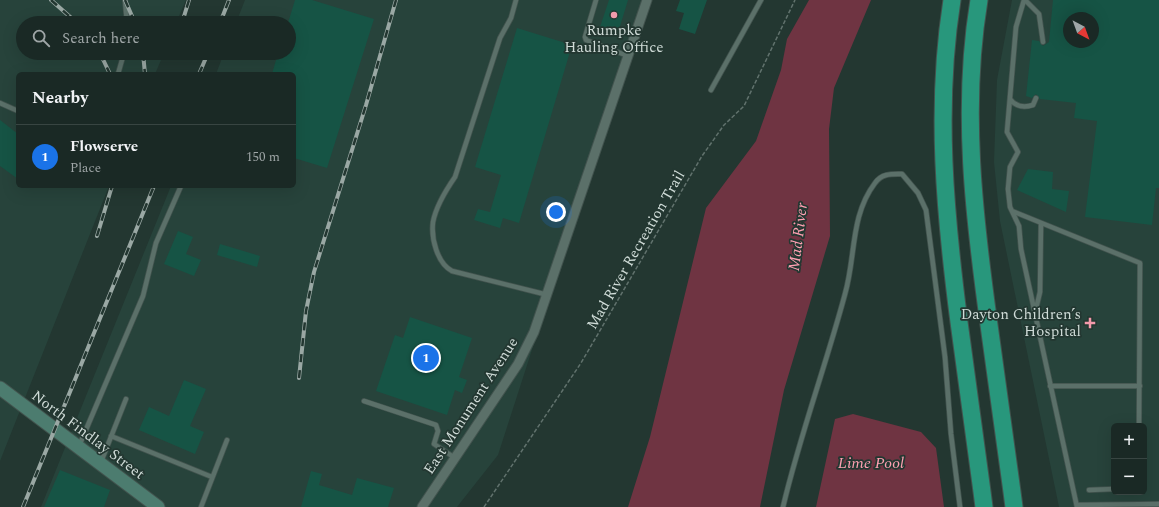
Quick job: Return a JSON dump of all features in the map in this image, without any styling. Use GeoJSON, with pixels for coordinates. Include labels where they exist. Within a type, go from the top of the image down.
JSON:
{"type":"FeatureCollection","features":[{"type":"Feature","properties":{"kind":"highway"},"geometry":{"type":"LineString","coordinates":[[952,0],[943,82],[942,137],[948,231],[984,507]]}},
{"type":"Feature","properties":{"kind":"highway"},"geometry":{"type":"LineString","coordinates":[[979,0],[971,80],[970,144],[976,232],[1014,507]]}},
{"type":"Feature","properties":{"kind":"main road","name":"North Findlay Street"},"geometry":{"type":"LineString","coordinates":[[1,391],[158,507]]}},
{"type":"Feature","properties":{"kind":"street","name":"East Monument Avenue"},"geometry":{"type":"LineString","coordinates":[[422,507],[518,364],[534,332],[647,0]]}},
{"type":"Feature","properties":{"kind":"lane"},"geometry":{"type":"LineString","coordinates":[[125,0],[127,16]]}},
{"type":"Feature","properties":{"kind":"lane"},"geometry":{"type":"LineString","coordinates":[[516,0],[511,18],[500,38],[455,177],[444,192],[433,222],[436,254],[446,267],[452,271],[548,294]]}},
{"type":"Feature","properties":{"kind":"lane"},"geometry":{"type":"LineString","coordinates":[[596,0],[585,37],[586,40],[628,56]]}},
{"type":"Feature","properties":{"kind":"lane"},"geometry":{"type":"LineString","coordinates":[[1042,42],[1039,14],[1024,0],[1016,27],[1007,132],[1018,152],[1010,167],[1008,189],[1012,211],[1019,226],[1021,249],[1077,506],[1159,504]]}},
{"type":"Feature","properties":{"kind":"lane"},"geometry":{"type":"LineString","coordinates":[[711,90],[760,1]]}},
{"type":"Feature","properties":{"kind":"lane"},"geometry":{"type":"LineString","coordinates":[[119,72],[122,60]]}},
{"type":"Feature","properties":{"kind":"lane"},"geometry":{"type":"LineString","coordinates":[[1010,99],[1018,106],[1023,107],[1033,105],[1036,98]]}},
{"type":"Feature","properties":{"kind":"lane"},"geometry":{"type":"LineString","coordinates":[[0,103],[16,110]]}},
{"type":"Feature","properties":{"kind":"lane"},"geometry":{"type":"LineString","coordinates":[[783,507],[846,292],[853,244],[861,211],[875,182],[880,178],[891,174],[902,174],[918,193],[926,210],[945,357],[951,434],[960,507]]}},
{"type":"Feature","properties":{"kind":"lane"},"geometry":{"type":"LineString","coordinates":[[78,447],[143,296],[156,243],[180,188]]}},
{"type":"Feature","properties":{"kind":"lane"},"geometry":{"type":"LineString","coordinates":[[1012,211],[1140,262],[1140,423]]}},
{"type":"Feature","properties":{"kind":"lane"},"geometry":{"type":"LineString","coordinates":[[1035,315],[1040,292],[1041,223]]}},
{"type":"Feature","properties":{"kind":"lane"},"geometry":{"type":"LineString","coordinates":[[1050,386],[1140,386]]}},
{"type":"Feature","properties":{"kind":"lane"},"geometry":{"type":"LineString","coordinates":[[100,464],[126,399]]}},
{"type":"Feature","properties":{"kind":"lane"},"geometry":{"type":"LineString","coordinates":[[364,401],[436,425],[438,431],[434,444],[455,458]]}},
{"type":"Feature","properties":{"kind":"lane"},"geometry":{"type":"LineString","coordinates":[[111,436],[212,478]]}},
{"type":"Feature","properties":{"kind":"lane"},"geometry":{"type":"LineString","coordinates":[[201,507],[227,440]]}},
{"type":"Feature","properties":{"kind":"lane"},"geometry":{"type":"LineString","coordinates":[[1089,490],[1111,489]]}},
{"type":"Feature","properties":{"kind":"path","name":"Mad River Recreation Trail"},"geometry":{"type":"LineString","coordinates":[[484,507],[581,363],[702,156],[724,124],[744,106],[795,0]]}},
{"type":"Feature","properties":{"kind":"shaded area"},"geometry":{"type":"Polygon","coordinates":[[[0,0],[186,0],[179,16],[16,16],[16,60],[161,60],[156,72],[16,72],[16,188],[108,188],[0,461],[0,0]]]}},
{"type":"Feature","properties":{"kind":"shaded area"},"geometry":{"type":"Polygon","coordinates":[[[245,0],[645,0],[498,455],[457,507],[41,507],[170,188],[296,188],[296,72],[217,72],[221,60],[296,60],[296,16],[239,16],[245,0]]]}},
{"type":"Feature","properties":{"kind":"shaded area","name":"Dayton Children’s Hospital"},"geometry":{"type":"Polygon","coordinates":[[[1012,0],[1159,0],[1159,507],[1059,507],[1000,221],[994,162],[997,80],[1012,0]]]}},
{"type":"Feature","properties":{"kind":"water","name":"Mad River"},"geometry":{"type":"Polygon","coordinates":[[[809,0],[871,0],[834,88],[829,129],[830,236],[784,390],[760,507],[628,507],[650,437],[706,208],[756,141],[781,70],[787,39],[809,0]]]}},
{"type":"Feature","properties":{"kind":"water","name":"Lime Pool"},"geometry":{"type":"Polygon","coordinates":[[[853,414],[921,432],[936,448],[944,507],[816,507],[835,419],[853,414]]]}},
{"type":"Feature","properties":{"kind":"building"},"geometry":{"type":"Polygon","coordinates":[[[295,0],[312,0],[374,19],[327,168],[296,159],[296,72],[273,72],[276,60],[296,60],[296,16],[290,16],[295,0]]]}},
{"type":"Feature","properties":{"kind":"building","name":"Rumpke Hauling Office"},"geometry":{"type":"Polygon","coordinates":[[[609,0],[628,0],[617,36],[599,30],[609,0]]]}},
{"type":"Feature","properties":{"kind":"building"},"geometry":{"type":"Polygon","coordinates":[[[680,0],[707,0],[695,34],[679,29],[684,13],[676,11],[680,0]]]}},
{"type":"Feature","properties":{"kind":"building"},"geometry":{"type":"Polygon","coordinates":[[[1053,0],[1159,0],[1159,188],[1156,188],[1152,225],[1085,217],[1097,121],[1074,118],[1076,103],[1040,99],[1036,94],[1032,98],[1026,96],[1032,40],[1039,41],[1043,46],[1049,42],[1053,0]]]}},
{"type":"Feature","properties":{"kind":"building"},"geometry":{"type":"Polygon","coordinates":[[[517,28],[572,45],[519,223],[503,218],[500,228],[474,220],[478,209],[490,212],[501,175],[475,167],[517,28]]]}},
{"type":"Feature","properties":{"kind":"building"},"geometry":{"type":"Polygon","coordinates":[[[0,120],[16,132],[16,178],[0,166],[0,120]]]}},
{"type":"Feature","properties":{"kind":"building"},"geometry":{"type":"Polygon","coordinates":[[[1028,169],[1053,172],[1052,189],[1069,191],[1066,212],[1017,190],[1028,169]]]}},
{"type":"Feature","properties":{"kind":"building"},"geometry":{"type":"Polygon","coordinates":[[[178,231],[193,237],[186,254],[201,260],[194,276],[164,264],[178,231]]]}},
{"type":"Feature","properties":{"kind":"building"},"geometry":{"type":"Polygon","coordinates":[[[220,244],[260,256],[257,267],[217,255],[220,244]]]}},
{"type":"Feature","properties":{"kind":"building"},"geometry":{"type":"Polygon","coordinates":[[[410,317],[472,338],[459,377],[467,380],[462,393],[455,390],[447,415],[376,391],[395,335],[403,338],[410,317]]]}},
{"type":"Feature","properties":{"kind":"building"},"geometry":{"type":"Polygon","coordinates":[[[184,380],[206,389],[190,426],[204,432],[195,454],[139,430],[149,407],[169,416],[184,380]]]}},
{"type":"Feature","properties":{"kind":"building"},"geometry":{"type":"Polygon","coordinates":[[[60,470],[110,490],[104,507],[44,507],[60,470]]]}},
{"type":"Feature","properties":{"kind":"building"},"geometry":{"type":"Polygon","coordinates":[[[311,471],[322,474],[319,485],[352,495],[357,478],[394,488],[388,507],[301,507],[311,471]]]}},
{"type":"Feature","properties":{"kind":"railway"},"geometry":{"type":"LineString","coordinates":[[51,0],[69,16]]}},
{"type":"Feature","properties":{"kind":"railway"},"geometry":{"type":"LineString","coordinates":[[125,0],[132,16]]}},
{"type":"Feature","properties":{"kind":"railway"},"geometry":{"type":"LineString","coordinates":[[184,16],[189,0]]}},
{"type":"Feature","properties":{"kind":"railway"},"geometry":{"type":"LineString","coordinates":[[223,16],[229,0]]}},
{"type":"Feature","properties":{"kind":"railway"},"geometry":{"type":"LineString","coordinates":[[299,378],[306,311],[314,272],[366,105],[396,0]]}},
{"type":"Feature","properties":{"kind":"railway"},"geometry":{"type":"LineString","coordinates":[[103,60],[109,72]]}},
{"type":"Feature","properties":{"kind":"railway"},"geometry":{"type":"LineString","coordinates":[[144,60],[145,72]]}},
{"type":"Feature","properties":{"kind":"railway"},"geometry":{"type":"LineString","coordinates":[[200,72],[205,60]]}},
{"type":"Feature","properties":{"kind":"railway"},"geometry":{"type":"LineString","coordinates":[[97,236],[111,188]]}},
{"type":"Feature","properties":{"kind":"railway"},"geometry":{"type":"LineString","coordinates":[[23,507],[153,188]]}},
{"type":"Feature","properties":{"kind":"place","name":"Rumpke Hauling Office"},"geometry":{"type":"Point","coordinates":[614,15]}},
{"type":"Feature","properties":{"kind":"place","name":"Dayton Children’s Hospital"},"geometry":{"type":"Point","coordinates":[1090,323]}},
{"type":"Feature","properties":{"kind":"place","name":"Flowserve"},"geometry":{"type":"Point","coordinates":[426,358]}}]}
